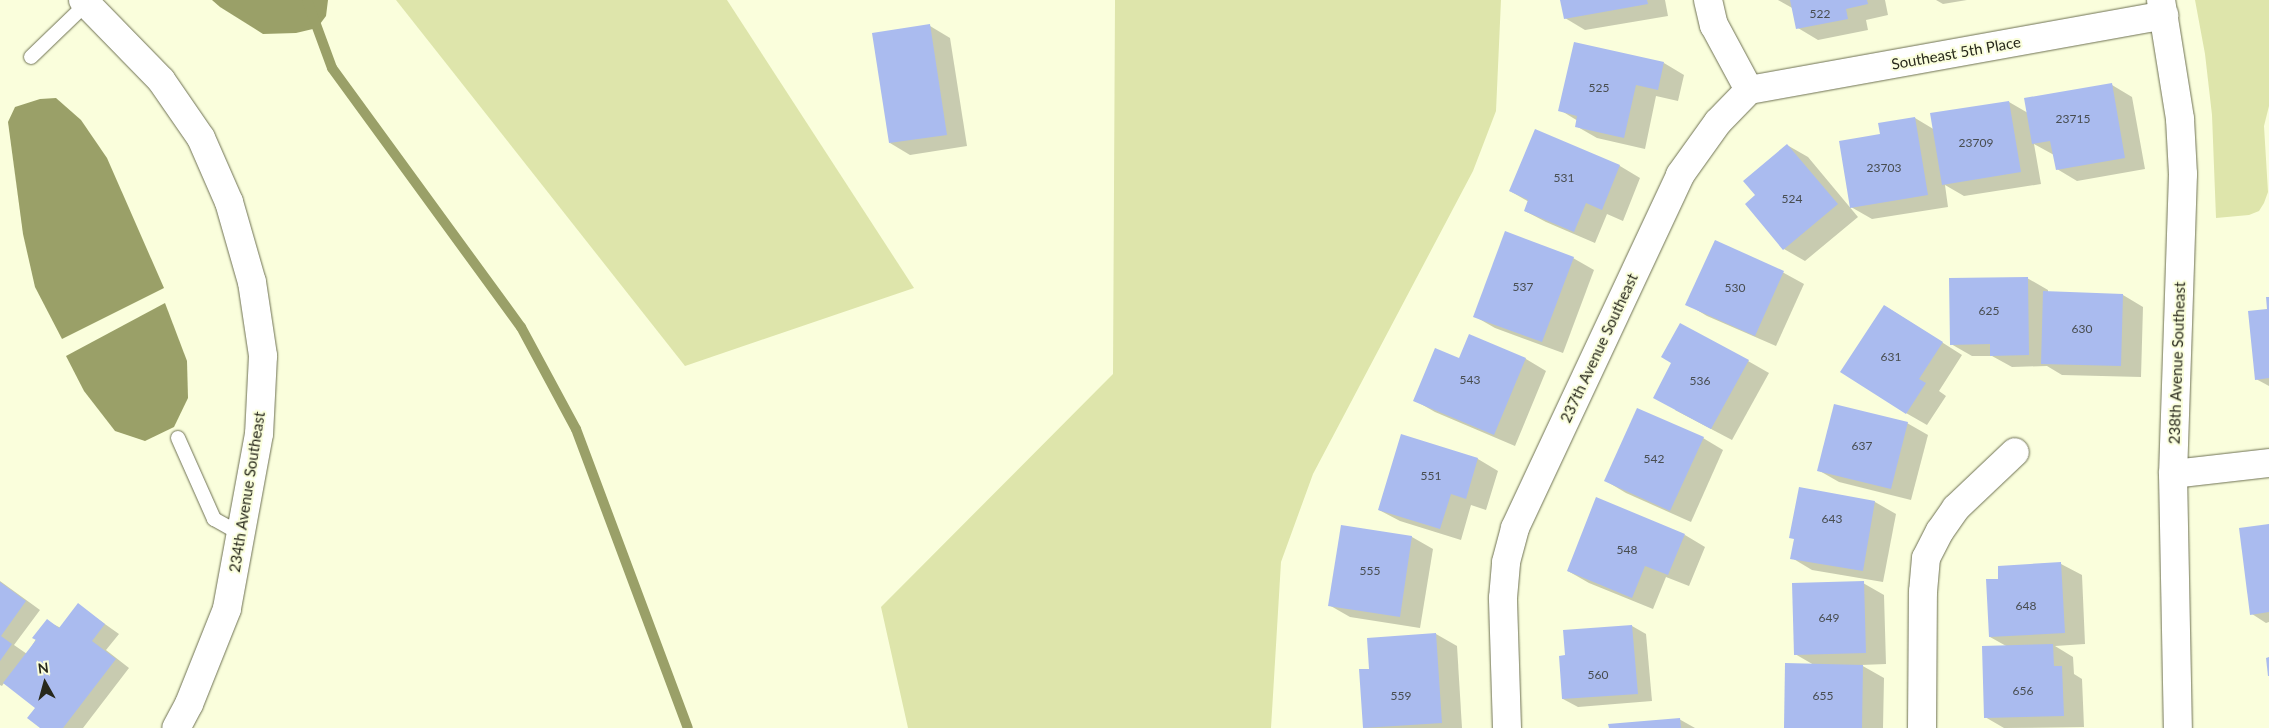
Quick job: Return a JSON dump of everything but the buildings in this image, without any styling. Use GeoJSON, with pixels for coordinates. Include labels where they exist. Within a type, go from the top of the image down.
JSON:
{"type":"FeatureCollection","features":[{"type":"Feature","properties":{"kind":"street"},"geometry":{"type":"LineString","coordinates":[[1708,0],[1714,24],[1749,90]]}},
{"type":"Feature","properties":{"kind":"street","name":"234th Avenue Southeast"},"geometry":{"type":"LineString","coordinates":[[85,2],[161,80],[201,138],[232,211],[252,282],[263,356],[259,434],[227,610],[189,704],[176,728]]}},
{"type":"Feature","properties":{"kind":"street","name":"Southeast 5th Place"},"geometry":{"type":"LineString","coordinates":[[1749,90],[2163,8]]}},
{"type":"Feature","properties":{"kind":"street","name":"238th Avenue Southeast"},"geometry":{"type":"LineString","coordinates":[[2163,8],[2180,119],[2183,174],[2173,474],[2178,728]]}},
{"type":"Feature","properties":{"kind":"street","name":"237th Avenue Southeast"},"geometry":{"type":"LineString","coordinates":[[1507,728],[1503,598],[1506,562],[1515,528],[1680,176],[1718,122],[1749,90]]}},
{"type":"Feature","properties":{"kind":"street"},"geometry":{"type":"LineString","coordinates":[[1922,728],[1923,592],[1926,558],[1940,531],[1956,508],[2015,452]]}},
{"type":"Feature","properties":{"kind":"street"},"geometry":{"type":"LineString","coordinates":[[2173,474],[2269,463]]}},
{"type":"Feature","properties":{"kind":"lane"},"geometry":{"type":"LineString","coordinates":[[31,57],[85,2]]}},
{"type":"Feature","properties":{"kind":"lane"},"geometry":{"type":"LineString","coordinates":[[178,438],[214,519],[241,534]]}},
{"type":"Feature","properties":{"kind":"shaded area"},"geometry":{"type":"Polygon","coordinates":[[[212,0],[328,0],[326,16],[317,28],[296,33],[263,34],[212,0]]]}},
{"type":"Feature","properties":{"kind":"shaded area"},"geometry":{"type":"Polygon","coordinates":[[[396,0],[727,0],[914,288],[685,366],[396,0]]]}},
{"type":"Feature","properties":{"kind":"shaded area"},"geometry":{"type":"Polygon","coordinates":[[[1115,0],[1501,0],[1496,111],[1473,171],[1313,474],[1281,562],[1271,728],[908,728],[881,607],[1113,374],[1115,0]]]}},
{"type":"Feature","properties":{"kind":"shaded area"},"geometry":{"type":"Polygon","coordinates":[[[2195,0],[2269,0],[2269,106],[2264,126],[2268,192],[2259,211],[2249,215],[2216,218],[2212,115],[2205,54],[2195,0]]]}},
{"type":"Feature","properties":{"kind":"shaded area"},"geometry":{"type":"Polygon","coordinates":[[[56,98],[81,120],[107,158],[164,288],[62,339],[35,287],[23,234],[8,122],[15,107],[40,99],[56,98]]]}},
{"type":"Feature","properties":{"kind":"shaded area"},"geometry":{"type":"Polygon","coordinates":[[[165,303],[187,361],[188,398],[174,427],[145,441],[115,431],[84,391],[66,356],[165,303]]]}},
{"type":"Feature","properties":{"kind":"waterway"},"geometry":{"type":"LineString","coordinates":[[307,0],[332,68],[521,327],[576,429],[688,728]]}}]}
